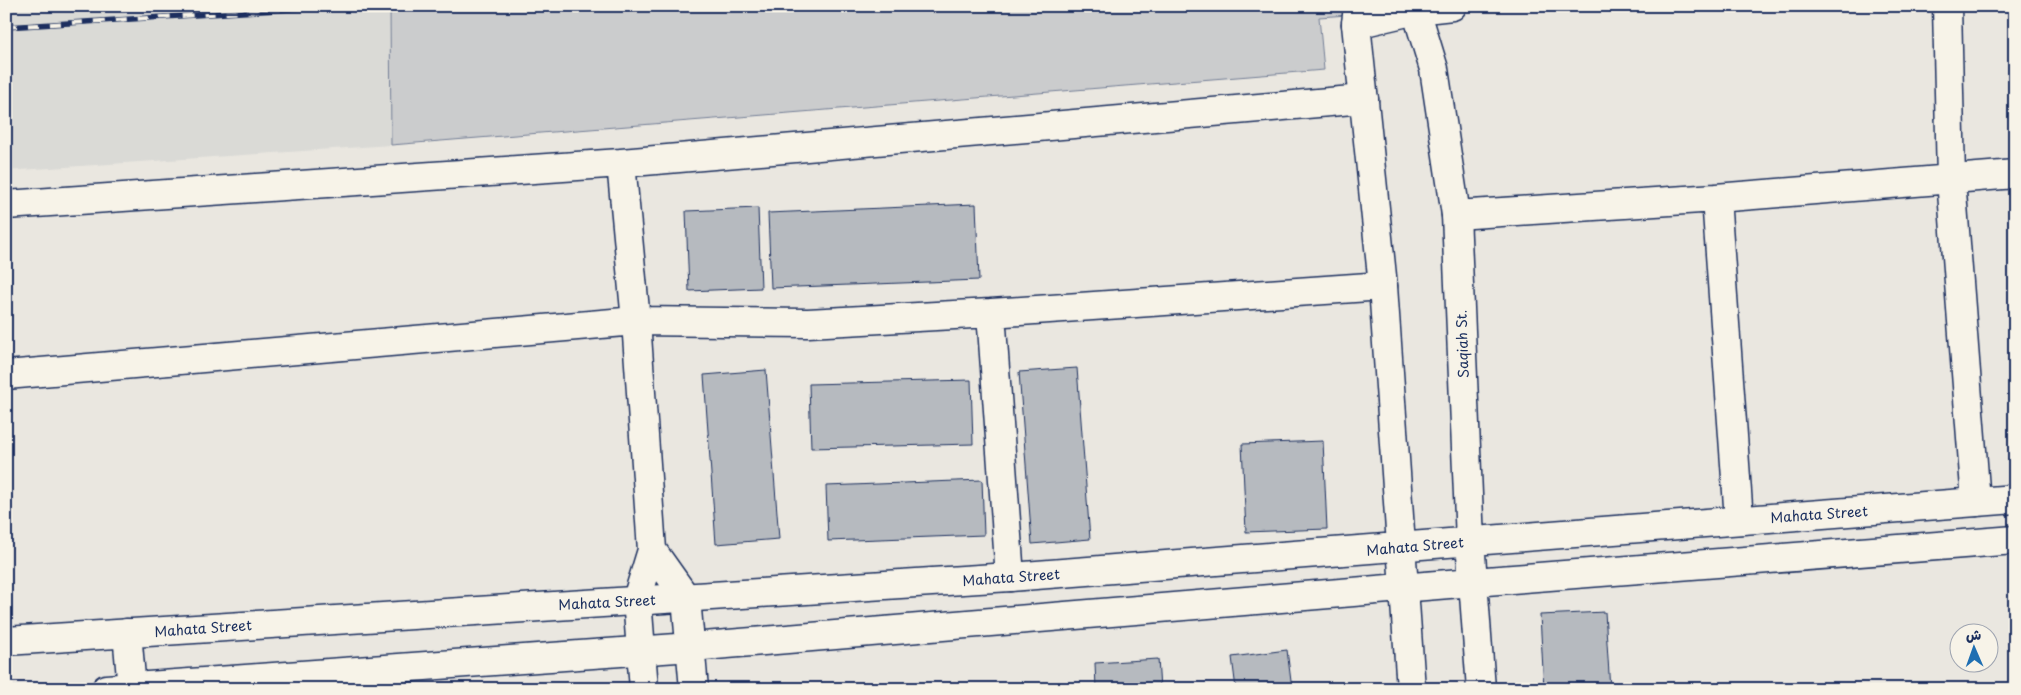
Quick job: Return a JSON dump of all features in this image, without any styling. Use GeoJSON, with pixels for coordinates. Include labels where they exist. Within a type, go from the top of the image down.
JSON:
{"type":"FeatureCollection","features":[{"type":"Feature","properties":{"kind":"main road"},"geometry":{"type":"LineString","coordinates":[[1411,689],[1383,286],[1357,15],[1413,8],[1452,6]]}},
{"type":"Feature","properties":{"kind":"main road"},"geometry":{"type":"LineString","coordinates":[[1947,6],[1951,179],[1976,502]]}},
{"type":"Feature","properties":{"kind":"main road","name":"Saqiah St."},"geometry":{"type":"LineString","coordinates":[[1413,8],[1434,69],[1456,215],[1470,541],[1481,689]]}},
{"type":"Feature","properties":{"kind":"main road"},"geometry":{"type":"LineString","coordinates":[[6,205],[620,164],[1364,98]]}},
{"type":"Feature","properties":{"kind":"main road"},"geometry":{"type":"LineString","coordinates":[[620,164],[636,321],[652,550],[637,600],[644,689]]}},
{"type":"Feature","properties":{"kind":"main road"},"geometry":{"type":"LineString","coordinates":[[1456,215],[1716,198],[2015,174]]}},
{"type":"Feature","properties":{"kind":"main road"},"geometry":{"type":"LineString","coordinates":[[1716,198],[1740,520]]}},
{"type":"Feature","properties":{"kind":"main road"},"geometry":{"type":"LineString","coordinates":[[6,375],[636,321],[808,323],[991,313],[1383,286]]}},
{"type":"Feature","properties":{"kind":"main road"},"geometry":{"type":"LineString","coordinates":[[991,313],[1010,577]]}},
{"type":"Feature","properties":{"kind":"main road","name":"Mahata Street"},"geometry":{"type":"LineString","coordinates":[[6,641],[1010,577],[2015,499]]}},
{"type":"Feature","properties":{"kind":"main road"},"geometry":{"type":"LineString","coordinates":[[127,633],[123,688],[691,647],[1473,582],[2015,540]]}},
{"type":"Feature","properties":{"kind":"main road"},"geometry":{"type":"LineString","coordinates":[[652,550],[686,598],[694,689]]}},
{"type":"Feature","properties":{"kind":"shaded area"},"geometry":{"type":"Polygon","coordinates":[[[6,6],[390,6],[391,145],[6,171],[6,6]]]}},
{"type":"Feature","properties":{"kind":"shaded area"},"geometry":{"type":"Polygon","coordinates":[[[390,6],[1475,6],[1319,17],[1324,70],[391,145],[390,6]]]}},
{"type":"Feature","properties":{"kind":"building"},"geometry":{"type":"Polygon","coordinates":[[[976,204],[979,280],[771,288],[768,213],[976,204]]]}},
{"type":"Feature","properties":{"kind":"building"},"geometry":{"type":"Polygon","coordinates":[[[758,208],[761,288],[689,291],[686,211],[758,208]]]}},
{"type":"Feature","properties":{"kind":"building"},"geometry":{"type":"Polygon","coordinates":[[[1077,368],[1090,539],[1032,544],[1019,372],[1077,368]]]}},
{"type":"Feature","properties":{"kind":"building"},"geometry":{"type":"Polygon","coordinates":[[[766,370],[779,539],[716,544],[704,375],[766,370]]]}},
{"type":"Feature","properties":{"kind":"building"},"geometry":{"type":"Polygon","coordinates":[[[971,380],[973,444],[811,448],[809,384],[971,380]]]}},
{"type":"Feature","properties":{"kind":"building"},"geometry":{"type":"Polygon","coordinates":[[[1323,441],[1327,529],[1246,532],[1242,444],[1323,441]]]}},
{"type":"Feature","properties":{"kind":"building"},"geometry":{"type":"Polygon","coordinates":[[[982,480],[984,535],[828,541],[826,486],[982,480]]]}},
{"type":"Feature","properties":{"kind":"building"},"geometry":{"type":"Polygon","coordinates":[[[1605,612],[1610,689],[1544,689],[1540,615],[1605,612]]]}},
{"type":"Feature","properties":{"kind":"building"},"geometry":{"type":"Polygon","coordinates":[[[1287,650],[1292,689],[1236,689],[1232,657],[1287,650]]]}},
{"type":"Feature","properties":{"kind":"building"},"geometry":{"type":"Polygon","coordinates":[[[1158,659],[1160,689],[1096,689],[1095,663],[1158,659]]]}},
{"type":"Feature","properties":{"kind":"railway"},"geometry":{"type":"LineString","coordinates":[[6,27],[338,6]]}}]}
